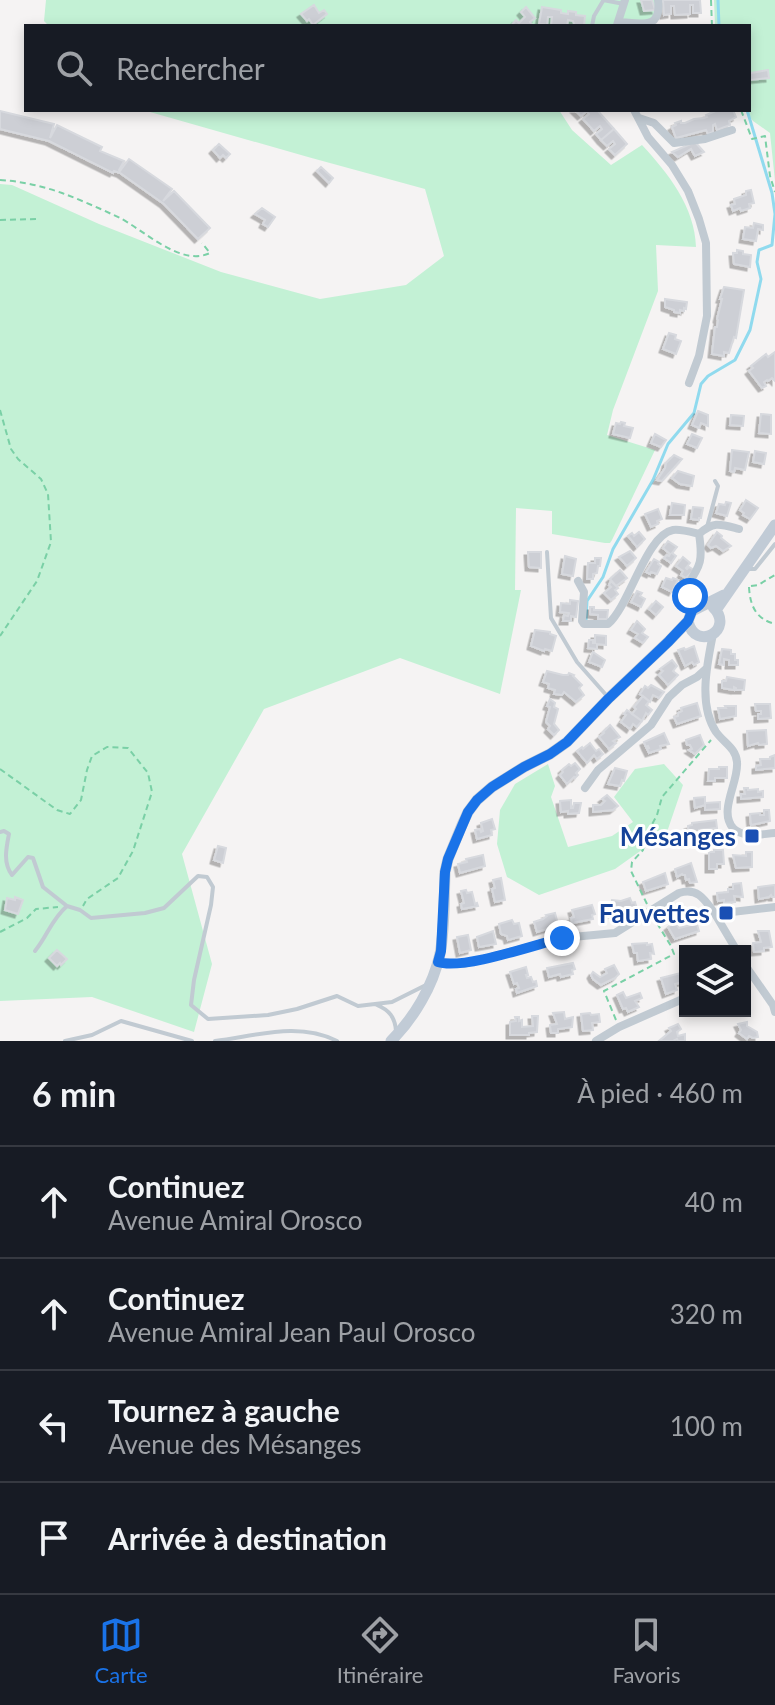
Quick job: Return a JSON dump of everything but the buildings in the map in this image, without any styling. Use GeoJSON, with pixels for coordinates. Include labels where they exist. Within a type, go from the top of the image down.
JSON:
{"type":"FeatureCollection","features":[{"type":"Feature","properties":{"kind":"street"},"geometry":{"type":"LineString","coordinates":[[625,2],[617,24],[657,19],[660,12],[658,0]]}},
{"type":"Feature","properties":{"kind":"street"},"geometry":{"type":"LineString","coordinates":[[636,114],[654,123],[674,143],[705,139],[732,130]]}},
{"type":"Feature","properties":{"kind":"street"},"geometry":{"type":"LineString","coordinates":[[636,114],[648,137],[672,165],[688,191],[706,243],[707,316],[699,356],[689,383]]}},
{"type":"Feature","properties":{"kind":"street"},"geometry":{"type":"LineString","coordinates":[[578,581],[584,592],[584,624],[608,624],[658,537],[673,530],[699,534],[707,527],[720,524],[739,529]]}},
{"type":"Feature","properties":{"kind":"street"},"geometry":{"type":"LineString","coordinates":[[394,1039],[432,982],[441,951],[445,872],[468,812],[492,787],[567,742],[700,610],[724,595],[773,529]]}},
{"type":"Feature","properties":{"kind":"street"},"geometry":{"type":"LineString","coordinates":[[699,534],[700,566],[687,586],[700,610],[703,635],[710,651],[706,681],[708,713],[717,733],[734,751],[737,760],[728,809],[731,826],[745,835],[775,833]]}},
{"type":"Feature","properties":{"kind":"street"},"geometry":{"type":"LineString","coordinates":[[669,641],[703,635],[719,627],[720,618],[700,610]]}},
{"type":"Feature","properties":{"kind":"street"},"geometry":{"type":"LineString","coordinates":[[585,788],[598,770],[651,725],[675,691],[707,668]]}},
{"type":"Feature","properties":{"kind":"street"},"geometry":{"type":"LineString","coordinates":[[438,962],[464,964],[562,938],[615,933],[687,891],[702,896],[733,945]]}},
{"type":"Feature","properties":{"kind":"street"},"geometry":{"type":"LineString","coordinates":[[715,914],[775,907]]}},
{"type":"Feature","properties":{"kind":"street"},"geometry":{"type":"LineString","coordinates":[[751,975],[774,1007]]}},
{"type":"Feature","properties":{"kind":"street"},"geometry":{"type":"LineString","coordinates":[[596,1041],[619,1027],[679,1001]]}},
{"type":"Feature","properties":{"kind":"lane"},"geometry":{"type":"LineString","coordinates":[[592,24],[603,0],[625,2]]}},
{"type":"Feature","properties":{"kind":"lane"},"geometry":{"type":"LineString","coordinates":[[707,527],[718,486],[715,481]]}},
{"type":"Feature","properties":{"kind":"lane"},"geometry":{"type":"LineString","coordinates":[[746,565],[749,569],[755,569],[775,544]]}},
{"type":"Feature","properties":{"kind":"lane"},"geometry":{"type":"LineString","coordinates":[[547,552],[551,618],[577,662],[609,698]]}},
{"type":"Feature","properties":{"kind":"lane"},"geometry":{"type":"LineString","coordinates":[[729,846],[731,826]]}},
{"type":"Feature","properties":{"kind":"lane"},"geometry":{"type":"LineString","coordinates":[[0,832],[9,834],[6,859],[12,875],[28,857],[33,858],[43,887],[67,906],[91,918],[164,908],[198,876],[207,877],[213,887],[211,905],[191,1005],[208,1019],[268,1015],[337,996],[358,1006],[392,1002],[432,982]]}},
{"type":"Feature","properties":{"kind":"lane"},"geometry":{"type":"LineString","coordinates":[[35,951],[55,917],[67,906]]}},
{"type":"Feature","properties":{"kind":"lane"},"geometry":{"type":"LineString","coordinates":[[374,1004],[387,1009],[395,1021],[394,1039]]}},
{"type":"Feature","properties":{"kind":"lane"},"geometry":{"type":"LineString","coordinates":[[65,1041],[92,1035],[121,1021],[192,1041]]}},
{"type":"Feature","properties":{"kind":"lane"},"geometry":{"type":"LineString","coordinates":[[215,1041],[268,1031],[306,1031],[337,1041]]}},
{"type":"Feature","properties":{"kind":"path"},"geometry":{"type":"LineString","coordinates":[[711,0],[712,24]]}},
{"type":"Feature","properties":{"kind":"path"},"geometry":{"type":"LineString","coordinates":[[742,112],[752,139],[765,136],[775,192]]}},
{"type":"Feature","properties":{"kind":"path"},"geometry":{"type":"LineString","coordinates":[[0,180],[61,192],[121,219],[177,252],[204,256],[210,253],[202,243]]}},
{"type":"Feature","properties":{"kind":"path"},"geometry":{"type":"LineString","coordinates":[[0,220],[37,219]]}},
{"type":"Feature","properties":{"kind":"path"},"geometry":{"type":"LineString","coordinates":[[0,410],[11,449],[41,479],[48,494],[51,542],[37,581],[0,636]]}},
{"type":"Feature","properties":{"kind":"path"},"geometry":{"type":"LineString","coordinates":[[775,575],[749,587],[749,599],[756,612],[763,621],[775,623]]}},
{"type":"Feature","properties":{"kind":"path"},"geometry":{"type":"LineString","coordinates":[[619,1027],[604,991],[674,954],[631,871],[632,862],[643,850],[662,797],[717,733]]}},
{"type":"Feature","properties":{"kind":"path"},"geometry":{"type":"LineString","coordinates":[[0,769],[57,810],[70,814],[81,800],[92,756],[107,747],[128,748],[148,773],[152,792],[133,851],[118,878],[87,899],[80,910]]}},
{"type":"Feature","properties":{"kind":"path"},"geometry":{"type":"LineString","coordinates":[[0,932],[27,918],[36,909],[67,906]]}},
{"type":"Feature","properties":{"kind":"green space"},"geometry":{"type":"Polygon","coordinates":[[[46,0],[660,0],[659,16],[641,24],[47,24],[44,21],[46,0]]]}},
{"type":"Feature","properties":{"kind":"green space"},"geometry":{"type":"Polygon","coordinates":[[[714,0],[775,0],[775,181],[770,133],[746,112],[751,112],[751,24],[715,24],[714,0]]]}},
{"type":"Feature","properties":{"kind":"green space"},"geometry":{"type":"Polygon","coordinates":[[[150,112],[560,112],[572,130],[611,165],[642,145],[670,179],[685,205],[691,218],[696,247],[656,245],[658,291],[613,410],[607,435],[655,450],[610,543],[552,534],[552,511],[516,508],[515,590],[521,590],[500,694],[400,658],[264,709],[182,854],[212,964],[194,1032],[92,997],[0,1001],[0,184],[12,185],[99,224],[221,272],[320,299],[406,285],[444,256],[425,189],[150,112]]]}},
{"type":"Feature","properties":{"kind":"green space"},"geometry":{"type":"Polygon","coordinates":[[[548,764],[555,786],[551,797],[568,847],[612,836],[633,822],[614,797],[635,769],[664,764],[683,785],[667,832],[615,869],[539,895],[507,877],[497,844],[500,810],[515,784],[548,764]]]}},
{"type":"Feature","properties":{"kind":"waterway"},"geometry":{"type":"LineString","coordinates":[[718,0],[719,24]]}},
{"type":"Feature","properties":{"kind":"waterway"},"geometry":{"type":"LineString","coordinates":[[586,620],[587,601],[603,577],[613,549],[653,480],[668,444],[694,413],[701,384],[708,376],[735,360],[750,330],[761,279],[757,262],[759,250],[772,245],[775,214],[772,193],[748,112]]}},
{"type":"Feature","properties":{"kind":"place","name":"Mésanges"},"geometry":{"type":"Point","coordinates":[752,836]}},
{"type":"Feature","properties":{"kind":"place","name":"Fauvettes"},"geometry":{"type":"Point","coordinates":[726,913]}},
{"type":"Feature","properties":{"kind":"route"},"geometry":{"type":"LineString","coordinates":[[562,938],[464,964],[438,962],[448,859],[468,812],[477,800],[492,787],[567,742],[688,621],[692,611],[690,596]]}}]}
